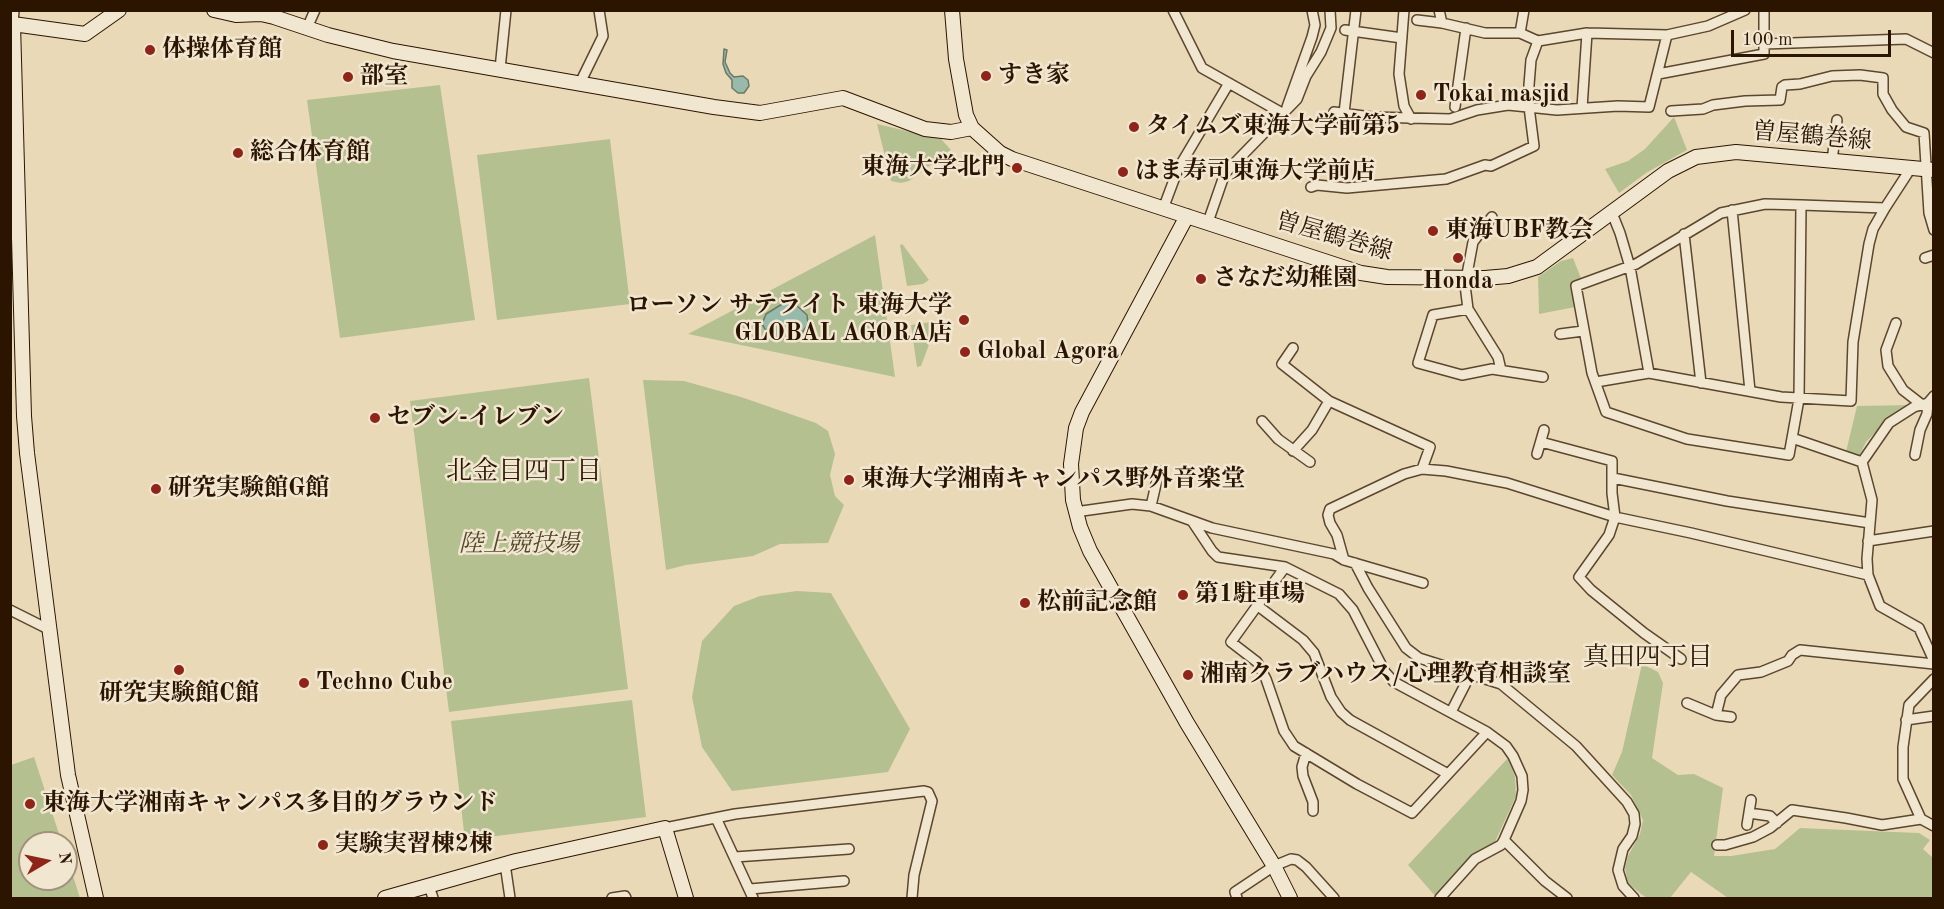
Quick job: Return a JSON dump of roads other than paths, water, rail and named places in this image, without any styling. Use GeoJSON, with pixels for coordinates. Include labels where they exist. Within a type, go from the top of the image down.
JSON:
{"type":"FeatureCollection","features":[{"type":"Feature","properties":{"kind":"street"},"geometry":{"type":"LineString","coordinates":[[96,898],[68,775],[56,670],[17,417],[12,19],[85,34],[119,10]]}},
{"type":"Feature","properties":{"kind":"street"},"geometry":{"type":"LineString","coordinates":[[214,10],[236,15],[259,12],[307,28],[393,51],[714,107],[760,113],[843,98],[925,129],[951,132],[972,128]]}},
{"type":"Feature","properties":{"kind":"street"},"geometry":{"type":"LineString","coordinates":[[307,28],[315,10]]}},
{"type":"Feature","properties":{"kind":"street"},"geometry":{"type":"LineString","coordinates":[[500,69],[506,10]]}},
{"type":"Feature","properties":{"kind":"street"},"geometry":{"type":"LineString","coordinates":[[580,83],[603,36],[599,10]]}},
{"type":"Feature","properties":{"kind":"street","name":"曽屋鶴巻線"},"geometry":{"type":"LineString","coordinates":[[952,10],[956,59],[964,108],[972,128],[991,146],[1012,159],[1361,273],[1397,278],[1467,278],[1508,276],[1537,267],[1668,171],[1696,157],[1736,152],[1930,170]]}},
{"type":"Feature","properties":{"kind":"street"},"geometry":{"type":"LineString","coordinates":[[1173,10],[1202,68],[1229,83],[1290,107]]}},
{"type":"Feature","properties":{"kind":"street"},"geometry":{"type":"LineString","coordinates":[[1290,107],[1315,24],[1312,10]]}},
{"type":"Feature","properties":{"kind":"street"},"geometry":{"type":"LineString","coordinates":[[1208,222],[1225,173],[1263,137],[1297,99],[1306,76],[1321,52],[1332,24],[1330,10]]}},
{"type":"Feature","properties":{"kind":"street"},"geometry":{"type":"LineString","coordinates":[[1344,113],[1349,31],[1356,10]]}},
{"type":"Feature","properties":{"kind":"street"},"geometry":{"type":"LineString","coordinates":[[1404,10],[1399,74],[1404,106],[1411,119]]}},
{"type":"Feature","properties":{"kind":"street"},"geometry":{"type":"LineString","coordinates":[[1439,10],[1442,23]]}},
{"type":"Feature","properties":{"kind":"street"},"geometry":{"type":"LineString","coordinates":[[1520,33],[1524,10]]}},
{"type":"Feature","properties":{"kind":"street"},"geometry":{"type":"LineString","coordinates":[[1417,20],[1485,33],[1520,33],[1538,41],[1587,33],[1667,35],[1708,26],[1745,10]]}},
{"type":"Feature","properties":{"kind":"street"},"geometry":{"type":"LineString","coordinates":[[1658,74],[1764,54],[1764,10]]}},
{"type":"Feature","properties":{"kind":"street"},"geometry":{"type":"LineString","coordinates":[[1455,107],[1466,28]]}},
{"type":"Feature","properties":{"kind":"street"},"geometry":{"type":"LineString","coordinates":[[1349,31],[1402,38]]}},
{"type":"Feature","properties":{"kind":"street"},"geometry":{"type":"LineString","coordinates":[[1582,108],[1587,33]]}},
{"type":"Feature","properties":{"kind":"street"},"geometry":{"type":"LineString","coordinates":[[1333,120],[1334,112],[1371,117],[1450,119],[1477,110],[1508,105],[1557,111],[1582,108],[1649,107],[1667,35]]}},
{"type":"Feature","properties":{"kind":"street"},"geometry":{"type":"LineString","coordinates":[[1764,44],[1906,39],[1934,53]]}},
{"type":"Feature","properties":{"kind":"street"},"geometry":{"type":"LineString","coordinates":[[1311,187],[1317,185],[1347,188],[1446,179],[1485,165],[1491,166],[1534,146],[1529,107],[1531,60],[1538,41]]}},
{"type":"Feature","properties":{"kind":"street"},"geometry":{"type":"LineString","coordinates":[[1671,111],[1703,109],[1713,105],[1745,101],[1780,100],[1782,87],[1785,85],[1800,84],[1832,76],[1860,75],[1883,78],[1883,94],[1892,110],[1906,127],[1923,133],[1930,170],[1929,213],[1934,230]]}},
{"type":"Feature","properties":{"kind":"street"},"geometry":{"type":"LineString","coordinates":[[1163,209],[1178,169],[1229,83]]}},
{"type":"Feature","properties":{"kind":"street"},"geometry":{"type":"LineString","coordinates":[[1832,161],[1837,120]]}},
{"type":"Feature","properties":{"kind":"street"},"geometry":{"type":"LineString","coordinates":[[1596,382],[1649,373],[1798,399],[1851,401],[1853,342],[1869,244],[1873,229],[1911,168]]}},
{"type":"Feature","properties":{"kind":"street"},"geometry":{"type":"LineString","coordinates":[[1801,205],[1798,399],[1789,455],[1687,439],[1606,412],[1583,331],[1576,286],[1630,267],[1721,213],[1732,210],[1765,204],[1801,205],[1885,208]]}},
{"type":"Feature","properties":{"kind":"street"},"geometry":{"type":"LineString","coordinates":[[1732,210],[1750,391]]}},
{"type":"Feature","properties":{"kind":"street"},"geometry":{"type":"LineString","coordinates":[[1612,213],[1630,267],[1649,373]]}},
{"type":"Feature","properties":{"kind":"street"},"geometry":{"type":"LineString","coordinates":[[1188,216],[1082,412],[1076,428],[1071,464],[1075,512],[1086,542],[1100,569],[1187,723],[1274,866],[1290,898]]}},
{"type":"Feature","properties":{"kind":"street"},"geometry":{"type":"LineString","coordinates":[[1492,217],[1473,242],[1466,285],[1468,309],[1498,357],[1501,370]]}},
{"type":"Feature","properties":{"kind":"street"},"geometry":{"type":"LineString","coordinates":[[1684,234],[1701,383]]}},
{"type":"Feature","properties":{"kind":"street"},"geometry":{"type":"LineString","coordinates":[[1468,309],[1433,315],[1418,363],[1462,375],[1492,369],[1543,377]]}},
{"type":"Feature","properties":{"kind":"street"},"geometry":{"type":"LineString","coordinates":[[1896,322],[1886,350],[1888,366],[1903,390],[1927,401]]}},
{"type":"Feature","properties":{"kind":"street"},"geometry":{"type":"LineString","coordinates":[[1560,334],[1583,331]]}},
{"type":"Feature","properties":{"kind":"street"},"geometry":{"type":"LineString","coordinates":[[1293,348],[1282,364],[1329,401],[1430,447],[1422,469]]}},
{"type":"Feature","properties":{"kind":"street"},"geometry":{"type":"LineString","coordinates":[[1293,451],[1312,430],[1329,401]]}},
{"type":"Feature","properties":{"kind":"street"},"geometry":{"type":"LineString","coordinates":[[1915,455],[1920,430],[1927,414],[1927,401]]}},
{"type":"Feature","properties":{"kind":"street"},"geometry":{"type":"LineString","coordinates":[[1716,715],[1721,695],[1738,675],[1761,672],[1788,661],[1800,650],[1934,662],[1919,628],[1880,606],[1868,575],[1872,500],[1862,462],[1889,423],[1927,401]]}},
{"type":"Feature","properties":{"kind":"street"},"geometry":{"type":"LineString","coordinates":[[1262,421],[1278,439],[1310,462]]}},
{"type":"Feature","properties":{"kind":"street"},"geometry":{"type":"LineString","coordinates":[[1537,454],[1544,430]]}},
{"type":"Feature","properties":{"kind":"street"},"geometry":{"type":"LineString","coordinates":[[1792,438],[1862,462]]}},
{"type":"Feature","properties":{"kind":"street"},"geometry":{"type":"LineString","coordinates":[[1540,442],[1612,462],[1611,493],[1615,517],[1609,535],[1579,577],[1591,590],[1644,633],[1681,659]]}},
{"type":"Feature","properties":{"kind":"street"},"geometry":{"type":"LineString","coordinates":[[1344,560],[1337,535],[1330,523],[1328,514],[1330,508],[1404,474],[1422,469],[1446,471],[1507,483],[1615,517],[1868,575]]}},
{"type":"Feature","properties":{"kind":"street"},"geometry":{"type":"LineString","coordinates":[[1151,506],[1159,471]]}},
{"type":"Feature","properties":{"kind":"street"},"geometry":{"type":"LineString","coordinates":[[1613,478],[1727,501],[1870,523]]}},
{"type":"Feature","properties":{"kind":"street"},"geometry":{"type":"LineString","coordinates":[[1075,512],[1132,504],[1151,506],[1236,534],[1334,554],[1344,560],[1424,583]]}},
{"type":"Feature","properties":{"kind":"street"},"geometry":{"type":"LineString","coordinates":[[1192,521],[1218,557],[1285,567],[1339,594],[1353,610],[1385,672],[1394,682],[1487,732],[1506,746],[1522,776],[1521,801],[1501,845],[1475,858],[1440,898]]}},
{"type":"Feature","properties":{"kind":"street"},"geometry":{"type":"LineString","coordinates":[[1868,542],[1934,531]]}},
{"type":"Feature","properties":{"kind":"street"},"geometry":{"type":"LineString","coordinates":[[1355,563],[1406,648],[1419,658],[1501,684],[1576,746],[1627,802],[1634,814],[1635,824],[1632,836],[1623,849],[1618,870],[1623,886],[1634,898]]}},
{"type":"Feature","properties":{"kind":"street"},"geometry":{"type":"LineString","coordinates":[[1285,567],[1231,642],[1257,662],[1266,678],[1284,730],[1294,746],[1357,784],[1412,813],[1487,732]]}},
{"type":"Feature","properties":{"kind":"street"},"geometry":{"type":"LineString","coordinates":[[1258,606],[1303,640],[1314,653],[1331,697],[1350,720],[1448,774]]}},
{"type":"Feature","properties":{"kind":"street"},"geometry":{"type":"LineString","coordinates":[[10,610],[48,629]]}},
{"type":"Feature","properties":{"kind":"street"},"geometry":{"type":"LineString","coordinates":[[1451,712],[1470,675]]}},
{"type":"Feature","properties":{"kind":"street"},"geometry":{"type":"LineString","coordinates":[[1921,819],[1903,779],[1903,747],[1909,705],[1934,679]]}},
{"type":"Feature","properties":{"kind":"street"},"geometry":{"type":"LineString","coordinates":[[1687,704],[1716,715],[1731,717]]}},
{"type":"Feature","properties":{"kind":"street"},"geometry":{"type":"LineString","coordinates":[[1906,720],[1934,716]]}},
{"type":"Feature","properties":{"kind":"street"},"geometry":{"type":"LineString","coordinates":[[1306,753],[1302,767],[1303,776],[1313,802],[1313,811]]}},
{"type":"Feature","properties":{"kind":"street"},"geometry":{"type":"LineString","coordinates":[[385,898],[431,892],[506,864],[665,828],[735,814],[919,791],[928,792],[932,801],[914,875],[912,898]]}},
{"type":"Feature","properties":{"kind":"street"},"geometry":{"type":"LineString","coordinates":[[1748,825],[1751,800]]}},
{"type":"Feature","properties":{"kind":"street"},"geometry":{"type":"LineString","coordinates":[[1717,845],[1754,837],[1770,828],[1792,810],[1882,825],[1921,819],[1934,826]]}},
{"type":"Feature","properties":{"kind":"street"},"geometry":{"type":"LineString","coordinates":[[1749,813],[1770,816],[1777,823]]}},
{"type":"Feature","properties":{"kind":"street"},"geometry":{"type":"LineString","coordinates":[[716,818],[752,894],[783,891],[821,879],[844,881]]}},
{"type":"Feature","properties":{"kind":"street"},"geometry":{"type":"LineString","coordinates":[[665,828],[686,898]]}},
{"type":"Feature","properties":{"kind":"street"},"geometry":{"type":"LineString","coordinates":[[827,839],[828,850]]}},
{"type":"Feature","properties":{"kind":"street"},"geometry":{"type":"LineString","coordinates":[[1504,840],[1567,898]]}},
{"type":"Feature","properties":{"kind":"street"},"geometry":{"type":"LineString","coordinates":[[782,843],[782,854]]}},
{"type":"Feature","properties":{"kind":"street"},"geometry":{"type":"LineString","coordinates":[[735,857],[849,849]]}},
{"type":"Feature","properties":{"kind":"street"},"geometry":{"type":"LineString","coordinates":[[1237,898],[1235,892],[1274,866],[1291,860],[1298,860],[1306,867],[1334,898]]}},
{"type":"Feature","properties":{"kind":"street"},"geometry":{"type":"LineString","coordinates":[[506,864],[510,898]]}},
{"type":"Feature","properties":{"kind":"street"},"geometry":{"type":"LineString","coordinates":[[612,898],[625,896],[626,898]]}},
{"type":"Feature","properties":{"kind":"place","name":"体操体育館"},"geometry":{"type":"Point","coordinates":[150,50]}},
{"type":"Feature","properties":{"kind":"place","name":"すき家"},"geometry":{"type":"Point","coordinates":[986,76]}},
{"type":"Feature","properties":{"kind":"place","name":"部室"},"geometry":{"type":"Point","coordinates":[348,77]}},
{"type":"Feature","properties":{"kind":"place","name":"Tokai masjid"},"geometry":{"type":"Point","coordinates":[1421,95]}},
{"type":"Feature","properties":{"kind":"place","name":"タイムズ東海大学前第5"},"geometry":{"type":"Point","coordinates":[1134,127]}},
{"type":"Feature","properties":{"kind":"place","name":"総合体育館"},"geometry":{"type":"Point","coordinates":[238,153]}},
{"type":"Feature","properties":{"kind":"place","name":"東海大学北門"},"geometry":{"type":"Point","coordinates":[1017,168]}},
{"type":"Feature","properties":{"kind":"place","name":"はま寿司東海大学前店"},"geometry":{"type":"Point","coordinates":[1123,172]}},
{"type":"Feature","properties":{"kind":"place","name":"東海UBF教会"},"geometry":{"type":"Point","coordinates":[1433,231]}},
{"type":"Feature","properties":{"kind":"place","name":"Honda"},"geometry":{"type":"Point","coordinates":[1458,258]}},
{"type":"Feature","properties":{"kind":"place","name":"さなだ幼稚園"},"geometry":{"type":"Point","coordinates":[1201,279]}},
{"type":"Feature","properties":{"kind":"place","name":"ローソン サテライト 東海大学 GLOBAL AGORA店"},"geometry":{"type":"Point","coordinates":[964,320]}},
{"type":"Feature","properties":{"kind":"place","name":"Global Agora"},"geometry":{"type":"Point","coordinates":[965,352]}},
{"type":"Feature","properties":{"kind":"place","name":"セブン-イレブン"},"geometry":{"type":"Point","coordinates":[375,418]}},
{"type":"Feature","properties":{"kind":"place","name":"東海大学湘南キャンパス野外音楽堂"},"geometry":{"type":"Point","coordinates":[849,480]}},
{"type":"Feature","properties":{"kind":"place","name":"研究実験館G館"},"geometry":{"type":"Point","coordinates":[156,489]}},
{"type":"Feature","properties":{"kind":"place","name":"第1駐車場"},"geometry":{"type":"Point","coordinates":[1183,595]}},
{"type":"Feature","properties":{"kind":"place","name":"松前記念館"},"geometry":{"type":"Point","coordinates":[1025,603]}},
{"type":"Feature","properties":{"kind":"place","name":"研究実験館C館"},"geometry":{"type":"Point","coordinates":[179,670]}},
{"type":"Feature","properties":{"kind":"place","name":"湘南クラブハウス/心理教育相談室"},"geometry":{"type":"Point","coordinates":[1188,675]}},
{"type":"Feature","properties":{"kind":"place","name":"Techno Cube"},"geometry":{"type":"Point","coordinates":[304,683]}},
{"type":"Feature","properties":{"kind":"place","name":"東海大学湘南キャンパス多目的グラウンド"},"geometry":{"type":"Point","coordinates":[30,804]}},
{"type":"Feature","properties":{"kind":"place","name":"実験実習棟2棟"},"geometry":{"type":"Point","coordinates":[323,845]}},
{"type":"Feature","properties":{"kind":"district","name":"北金目四丁目"},"geometry":{"type":"Point","coordinates":[524,472]}},
{"type":"Feature","properties":{"kind":"district","name":"真田四丁目"},"geometry":{"type":"Point","coordinates":[1648,658]}},
{"type":"Feature","properties":{"kind":"park label","name":"陸上競技場"},"geometry":{"type":"Point","coordinates":[519,545]}}]}
